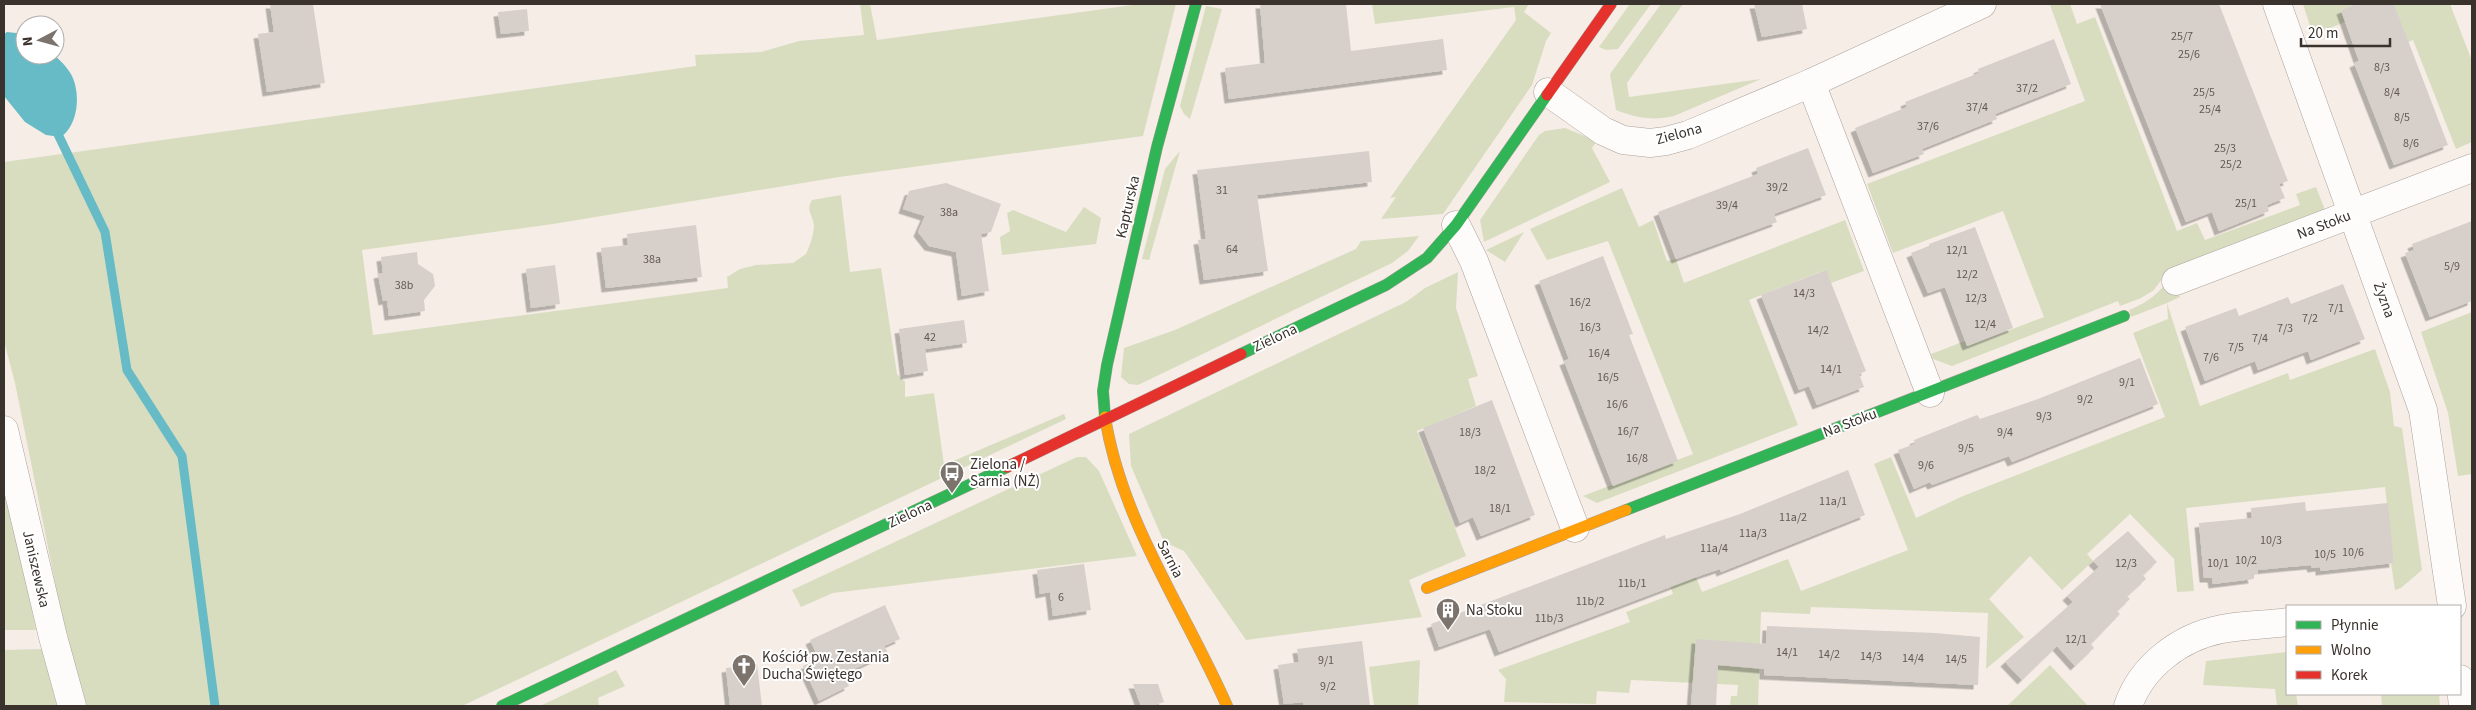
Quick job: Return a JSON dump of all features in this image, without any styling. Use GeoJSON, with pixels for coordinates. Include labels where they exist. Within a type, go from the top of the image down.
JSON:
{"type":"FeatureCollection","features":[{"type":"Feature","properties":{"kind":"street","name":"Kapturska"},"geometry":{"type":"LineString","coordinates":[[1104,419],[1103,396],[1107,365],[1158,147],[1196,4]]}},
{"type":"Feature","properties":{"kind":"street"},"geometry":{"type":"LineString","coordinates":[[1548,92],[1611,4]]}},
{"type":"Feature","properties":{"kind":"street","name":"Żyzna"},"geometry":{"type":"LineString","coordinates":[[2277,4],[2423,410],[2455,605]]}},
{"type":"Feature","properties":{"kind":"street","name":"Zielona"},"geometry":{"type":"LineString","coordinates":[[502,706],[952,494],[1104,419],[1386,285],[1427,258],[1456,225],[1548,92],[1603,131],[1623,140],[1650,142],[1688,134],[1812,83],[1974,5]]}},
{"type":"Feature","properties":{"kind":"street"},"geometry":{"type":"LineString","coordinates":[[1812,83],[1930,392]]}},
{"type":"Feature","properties":{"kind":"street","name":"Na Stoku"},"geometry":{"type":"LineString","coordinates":[[2176,281],[2472,168]]}},
{"type":"Feature","properties":{"kind":"street"},"geometry":{"type":"LineString","coordinates":[[1456,225],[1474,261],[1575,528]]}},
{"type":"Feature","properties":{"kind":"street","name":"Na Stoku"},"geometry":{"type":"LineString","coordinates":[[1427,588],[1575,528],[2124,316]]}},
{"type":"Feature","properties":{"kind":"street","name":"Sarnia"},"geometry":{"type":"LineString","coordinates":[[1104,419],[1115,467],[1148,551],[1202,650],[1227,706]]}},
{"type":"Feature","properties":{"kind":"street","name":"Janiszewska"},"geometry":{"type":"LineString","coordinates":[[4,430],[52,638],[72,706]]}},
{"type":"Feature","properties":{"kind":"street"},"geometry":{"type":"LineString","coordinates":[[2128,706],[2132,694],[2148,668],[2192,639],[2222,629],[2286,622]]}},
{"type":"Feature","properties":{"kind":"street"},"geometry":{"type":"LineString","coordinates":[[2461,688],[2463,706]]}},
{"type":"Feature","properties":{"kind":"green space"},"geometry":{"type":"Polygon","coordinates":[[[860,4],[870,4],[877,40],[1140,4],[1176,4],[1143,136],[839,177],[553,224],[362,250],[373,335],[728,288],[727,277],[740,269],[756,265],[793,263],[806,254],[814,227],[809,207],[812,200],[841,195],[850,272],[881,268],[897,374],[905,382],[905,397],[934,393],[944,465],[1064,414],[1066,419],[462,706],[83,706],[66,637],[15,383],[4,341],[4,162],[696,66],[695,55],[761,52],[799,41],[864,35],[860,4]]]}},
{"type":"Feature","properties":{"kind":"green space"},"geometry":{"type":"Polygon","coordinates":[[[1372,4],[1529,4],[1524,12],[1551,33],[1546,41],[1532,85],[1443,214],[1381,219],[1396,197],[1390,198],[1516,20],[1514,7],[1375,24],[1372,4]]]}},
{"type":"Feature","properties":{"kind":"green space"},"geometry":{"type":"Polygon","coordinates":[[[1630,4],[1651,4],[1618,49],[1606,50],[1599,47],[1630,4]]]}},
{"type":"Feature","properties":{"kind":"green space"},"geometry":{"type":"Polygon","coordinates":[[[1661,4],[1683,4],[1627,83],[1629,97],[1761,79],[1674,116],[1645,118],[1616,110],[1610,74],[1661,4]]]}},
{"type":"Feature","properties":{"kind":"green space"},"geometry":{"type":"Polygon","coordinates":[[[2070,4],[2077,24],[2095,17],[2177,231],[2197,223],[2205,240],[2300,205],[2296,194],[2316,187],[2325,210],[2314,216],[2169,269],[2154,290],[2141,298],[2120,306],[2118,301],[1952,366],[1933,359],[1931,354],[1965,341],[1968,346],[2044,317],[2003,211],[1893,253],[1867,184],[2085,101],[2050,5],[2070,4]]]}},
{"type":"Feature","properties":{"kind":"green space"},"geometry":{"type":"Polygon","coordinates":[[[2303,4],[2356,4],[2341,10],[2345,22],[2313,35],[2303,4]]]}},
{"type":"Feature","properties":{"kind":"green space"},"geometry":{"type":"Polygon","coordinates":[[[2394,4],[2450,4],[2472,61],[2472,142],[2456,149],[2413,40],[2408,42],[2394,4]]]}},
{"type":"Feature","properties":{"kind":"green space"},"geometry":{"type":"Polygon","coordinates":[[[1206,6],[1222,9],[1190,119],[1184,114],[1180,106],[1206,6]]]}},
{"type":"Feature","properties":{"kind":"green space"},"geometry":{"type":"Polygon","coordinates":[[[1565,128],[1597,141],[1592,148],[1610,182],[1484,242],[1480,220],[1539,135],[1545,131],[1565,128]]]}},
{"type":"Feature","properties":{"kind":"green space"},"geometry":{"type":"Polygon","coordinates":[[[1180,151],[1149,260],[1142,259],[1165,169],[1180,151]]]}},
{"type":"Feature","properties":{"kind":"green space"},"geometry":{"type":"Polygon","coordinates":[[[1622,188],[1639,227],[1653,220],[1667,261],[1676,259],[1684,283],[1845,220],[1864,271],[1831,283],[1825,270],[1749,300],[1798,425],[1597,503],[1583,496],[1693,454],[1608,241],[1547,260],[1530,229],[1622,188]]]}},
{"type":"Feature","properties":{"kind":"green space"},"geometry":{"type":"Polygon","coordinates":[[[1084,207],[1101,218],[1096,244],[1002,255],[1000,237],[1010,231],[1007,213],[1013,210],[1066,232],[1084,207]]]}},
{"type":"Feature","properties":{"kind":"green space"},"geometry":{"type":"Polygon","coordinates":[[[1524,232],[1505,262],[1486,250],[1524,232]]]}},
{"type":"Feature","properties":{"kind":"green space"},"geometry":{"type":"Polygon","coordinates":[[[1419,236],[1408,251],[1392,263],[1138,385],[1129,384],[1121,377],[1124,348],[1175,330],[1356,249],[1361,241],[1419,236]]]}},
{"type":"Feature","properties":{"kind":"green space"},"geometry":{"type":"Polygon","coordinates":[[[1458,272],[1456,308],[1478,376],[1468,379],[1476,406],[1417,431],[1466,556],[1409,580],[1422,617],[1246,640],[1184,551],[1164,542],[1131,466],[1129,434],[1406,302],[1425,288],[1458,272]]]}},
{"type":"Feature","properties":{"kind":"green space"},"geometry":{"type":"Polygon","coordinates":[[[2172,276],[2180,297],[2131,317],[2129,310],[2153,296],[2172,276]]]}},
{"type":"Feature","properties":{"kind":"green space"},"geometry":{"type":"Polygon","coordinates":[[[2167,303],[2200,406],[2288,373],[2290,380],[2375,349],[2390,392],[2394,426],[2402,428],[2422,570],[2401,588],[2395,590],[2391,563],[2394,563],[2385,487],[2186,508],[2194,591],[2177,592],[2174,559],[2130,514],[2087,554],[2093,561],[2062,590],[2030,556],[1989,599],[2024,637],[1986,669],[1988,613],[1811,607],[1810,614],[1761,612],[1758,706],[1730,706],[1731,696],[1737,696],[1738,685],[1631,680],[1629,693],[1597,691],[1596,704],[1504,702],[1506,679],[1498,670],[1630,622],[1626,612],[1673,594],[1656,547],[1680,537],[1702,592],[1788,559],[1801,591],[1908,550],[1874,464],[1891,457],[1916,518],[1963,496],[2165,417],[2133,333],[2168,319],[2167,303]]]}},
{"type":"Feature","properties":{"kind":"green space"},"geometry":{"type":"Polygon","coordinates":[[[2472,312],[2472,474],[2458,476],[2448,413],[2421,332],[2472,312]]]}},
{"type":"Feature","properties":{"kind":"green space"},"geometry":{"type":"Polygon","coordinates":[[[1077,457],[1086,457],[1099,471],[1137,556],[833,593],[801,607],[792,590],[1077,457]]]}},
{"type":"Feature","properties":{"kind":"green space"},"geometry":{"type":"Polygon","coordinates":[[[4,478],[36,630],[4,630],[4,478]]]}},
{"type":"Feature","properties":{"kind":"green space"},"geometry":{"type":"Polygon","coordinates":[[[42,649],[57,706],[4,706],[4,650],[42,649]]]}},
{"type":"Feature","properties":{"kind":"green space"},"geometry":{"type":"Polygon","coordinates":[[[2286,652],[2286,695],[2296,695],[2298,706],[2277,706],[2275,689],[2203,685],[2206,661],[2286,652]]]}},
{"type":"Feature","properties":{"kind":"green space"},"geometry":{"type":"Polygon","coordinates":[[[1420,660],[1418,706],[1374,706],[1369,667],[1420,660]]]}},
{"type":"Feature","properties":{"kind":"green space"},"geometry":{"type":"Polygon","coordinates":[[[2050,665],[2088,706],[2007,706],[2050,665]]]}},
{"type":"Feature","properties":{"kind":"green space"},"geometry":{"type":"Polygon","coordinates":[[[616,670],[625,686],[598,698],[599,706],[540,706],[616,670]]]}},
{"type":"Feature","properties":{"kind":"green space"},"geometry":{"type":"Polygon","coordinates":[[[2381,695],[2439,695],[2440,706],[2382,706],[2381,695]]]}},
{"type":"Feature","properties":{"kind":"water"},"geometry":{"type":"Polygon","coordinates":[[[7,32],[15,33],[15,65],[64,65],[72,76],[77,100],[76,109],[71,125],[61,137],[46,135],[25,122],[4,96],[4,34],[7,32]]]}},
{"type":"Feature","properties":{"kind":"building"},"geometry":{"type":"Polygon","coordinates":[[[270,4],[313,4],[325,83],[267,92],[258,34],[274,32],[270,4]]]}},
{"type":"Feature","properties":{"kind":"building"},"geometry":{"type":"Polygon","coordinates":[[[1260,4],[1346,4],[1351,51],[1443,39],[1447,70],[1229,99],[1225,68],[1265,63],[1260,4]]]}},
{"type":"Feature","properties":{"kind":"building"},"geometry":{"type":"Polygon","coordinates":[[[1754,4],[1802,4],[1807,29],[1762,37],[1754,4]]]}},
{"type":"Feature","properties":{"kind":"building"},"geometry":{"type":"Polygon","coordinates":[[[2100,4],[2219,4],[2288,181],[2279,184],[2285,198],[2267,205],[2269,211],[2219,231],[2212,212],[2186,222],[2100,4]]]}},
{"type":"Feature","properties":{"kind":"building"},"geometry":{"type":"Polygon","coordinates":[[[2356,4],[2394,4],[2448,145],[2394,165],[2354,63],[2359,61],[2341,10],[2356,4]]]}},
{"type":"Feature","properties":{"kind":"building"},"geometry":{"type":"Polygon","coordinates":[[[527,9],[529,31],[501,34],[498,12],[527,9]]]}},
{"type":"Feature","properties":{"kind":"building"},"geometry":{"type":"Polygon","coordinates":[[[2054,39],[2071,84],[1995,114],[1997,119],[1922,149],[1924,154],[1873,173],[1855,128],[1907,107],[1905,102],[1979,73],[1978,69],[2054,39]]]}},
{"type":"Feature","properties":{"kind":"building"},"geometry":{"type":"Polygon","coordinates":[[[1808,148],[1826,195],[1774,214],[1777,222],[1676,259],[1658,212],[1758,174],[1756,168],[1808,148]]]}},
{"type":"Feature","properties":{"kind":"building"},"geometry":{"type":"Polygon","coordinates":[[[1369,151],[1372,182],[1257,195],[1268,271],[1204,280],[1198,240],[1206,239],[1197,170],[1369,151]]]}},
{"type":"Feature","properties":{"kind":"building"},"geometry":{"type":"Polygon","coordinates":[[[946,183],[1001,204],[991,232],[981,234],[989,291],[962,296],[956,252],[929,246],[918,232],[925,216],[903,209],[909,191],[946,183]]]}},
{"type":"Feature","properties":{"kind":"building"},"geometry":{"type":"Polygon","coordinates":[[[2472,221],[2472,301],[2430,317],[2405,253],[2414,250],[2412,244],[2472,221]]]}},
{"type":"Feature","properties":{"kind":"building"},"geometry":{"type":"Polygon","coordinates":[[[696,225],[702,277],[606,288],[601,248],[628,245],[627,234],[696,225]]]}},
{"type":"Feature","properties":{"kind":"building"},"geometry":{"type":"Polygon","coordinates":[[[1975,227],[2013,328],[1967,346],[1945,287],[1928,293],[1911,253],[1929,246],[1929,244],[1975,227]]]}},
{"type":"Feature","properties":{"kind":"building"},"geometry":{"type":"Polygon","coordinates":[[[417,252],[418,264],[433,274],[435,286],[424,300],[425,311],[389,316],[387,300],[383,301],[378,274],[383,273],[381,257],[417,252]]]}},
{"type":"Feature","properties":{"kind":"building"},"geometry":{"type":"Polygon","coordinates":[[[1603,256],[1633,334],[1629,335],[1678,461],[1613,486],[1564,361],[1569,359],[1539,281],[1603,256]]]}},
{"type":"Feature","properties":{"kind":"building"},"geometry":{"type":"Polygon","coordinates":[[[555,265],[560,304],[531,308],[526,269],[555,265]]]}},
{"type":"Feature","properties":{"kind":"building"},"geometry":{"type":"Polygon","coordinates":[[[1826,270],[1866,371],[1859,374],[1864,387],[1817,405],[1809,386],[1799,390],[1761,295],[1826,270]]]}},
{"type":"Feature","properties":{"kind":"building"},"geometry":{"type":"Polygon","coordinates":[[[2343,284],[2365,339],[2311,360],[2308,351],[2258,370],[2255,361],[2205,381],[2185,327],[2236,308],[2239,316],[2288,297],[2291,304],[2343,284]]]}},
{"type":"Feature","properties":{"kind":"building"},"geometry":{"type":"Polygon","coordinates":[[[964,320],[967,343],[925,349],[928,371],[905,375],[899,329],[964,320]]]}},
{"type":"Feature","properties":{"kind":"building"},"geometry":{"type":"Polygon","coordinates":[[[2140,358],[2158,404],[2012,462],[2009,456],[1932,485],[1930,482],[1914,489],[1898,450],[1915,444],[1914,440],[1977,415],[1980,419],[2038,399],[2140,358]]]}},
{"type":"Feature","properties":{"kind":"building"},"geometry":{"type":"Polygon","coordinates":[[[1492,400],[1535,515],[1481,536],[1473,517],[1460,523],[1423,428],[1492,400]]]}},
{"type":"Feature","properties":{"kind":"building"},"geometry":{"type":"Polygon","coordinates":[[[1848,470],[1865,515],[1721,572],[1720,569],[1702,575],[1499,652],[1490,629],[1439,647],[1431,624],[1665,535],[1666,539],[1740,514],[1848,470]]]}},
{"type":"Feature","properties":{"kind":"building"},"geometry":{"type":"Polygon","coordinates":[[[2305,502],[2306,511],[2388,503],[2394,563],[2320,571],[2320,567],[2312,568],[2311,565],[2258,570],[2258,574],[2252,575],[2253,579],[2213,584],[2212,578],[2204,578],[2199,523],[2252,518],[2251,508],[2305,502]]]}},
{"type":"Feature","properties":{"kind":"building"},"geometry":{"type":"Polygon","coordinates":[[[2128,531],[2157,562],[2143,575],[2146,579],[2127,596],[2130,599],[2117,611],[2120,614],[2091,644],[2094,648],[2075,666],[2057,646],[2022,680],[2005,662],[2073,602],[2067,596],[2099,567],[2093,561],[2128,531]]]}},
{"type":"Feature","properties":{"kind":"building"},"geometry":{"type":"Polygon","coordinates":[[[1084,564],[1091,610],[1053,616],[1050,592],[1040,594],[1037,570],[1084,564]]]}},
{"type":"Feature","properties":{"kind":"building"},"geometry":{"type":"Polygon","coordinates":[[[885,605],[900,639],[884,646],[888,653],[844,674],[849,686],[819,701],[803,666],[819,659],[810,640],[885,605]]]}},
{"type":"Feature","properties":{"kind":"building"},"geometry":{"type":"Polygon","coordinates":[[[1767,626],[1935,633],[1980,637],[1978,685],[1764,675],[1764,669],[1718,665],[1716,706],[1691,706],[1696,639],[1766,644],[1767,626]]]}},
{"type":"Feature","properties":{"kind":"building"},"geometry":{"type":"Polygon","coordinates":[[[1362,641],[1370,706],[1304,706],[1303,702],[1284,704],[1278,665],[1299,662],[1297,649],[1362,641]]]}},
{"type":"Feature","properties":{"kind":"building","name":"Kościół pw. Zesłania Ducha Świętego"},"geometry":{"type":"Polygon","coordinates":[[[757,664],[762,706],[730,706],[726,668],[757,664]]]}},
{"type":"Feature","properties":{"kind":"building"},"geometry":{"type":"Polygon","coordinates":[[[1133,684],[1158,684],[1164,702],[1152,706],[1141,706],[1133,684]]]}},
{"type":"Feature","properties":{"kind":"waterway"},"geometry":{"type":"LineString","coordinates":[[55,128],[105,232],[127,370],[182,456],[215,706]]}},
{"type":"Feature","properties":{"kind":"traffic: fast"},"geometry":{"type":"LineString","coordinates":[[1105,417],[1103,391],[1107,365],[1157,147],[1196,4]]}},
{"type":"Feature","properties":{"kind":"traffic: fast"},"geometry":{"type":"LineString","coordinates":[[1241,354],[1386,285],[1427,258],[1456,225],[1547,95]]}},
{"type":"Feature","properties":{"kind":"traffic: fast"},"geometry":{"type":"LineString","coordinates":[[1626,510],[2124,316]]}},
{"type":"Feature","properties":{"kind":"traffic: fast"},"geometry":{"type":"LineString","coordinates":[[502,706],[1007,467]]}},
{"type":"Feature","properties":{"kind":"traffic: slow"},"geometry":{"type":"LineString","coordinates":[[1105,417],[1113,456],[1140,530],[1227,706]]}},
{"type":"Feature","properties":{"kind":"traffic: slow"},"geometry":{"type":"LineString","coordinates":[[1427,588],[1626,510]]}},
{"type":"Feature","properties":{"kind":"traffic: jam"},"geometry":{"type":"LineString","coordinates":[[1547,95],[1611,4]]}},
{"type":"Feature","properties":{"kind":"traffic: jam"},"geometry":{"type":"LineString","coordinates":[[1007,467],[1241,354]]}},
{"type":"Feature","properties":{"kind":"place","name":"Zielona / Sarnia (NŻ)"},"geometry":{"type":"Point","coordinates":[952,494]}},
{"type":"Feature","properties":{"kind":"place","name":"Na Stoku"},"geometry":{"type":"Point","coordinates":[1448,631]}},
{"type":"Feature","properties":{"kind":"place","name":"Kościół pw. Zesłania Ducha Świętego"},"geometry":{"type":"Point","coordinates":[744,687]}}]}
